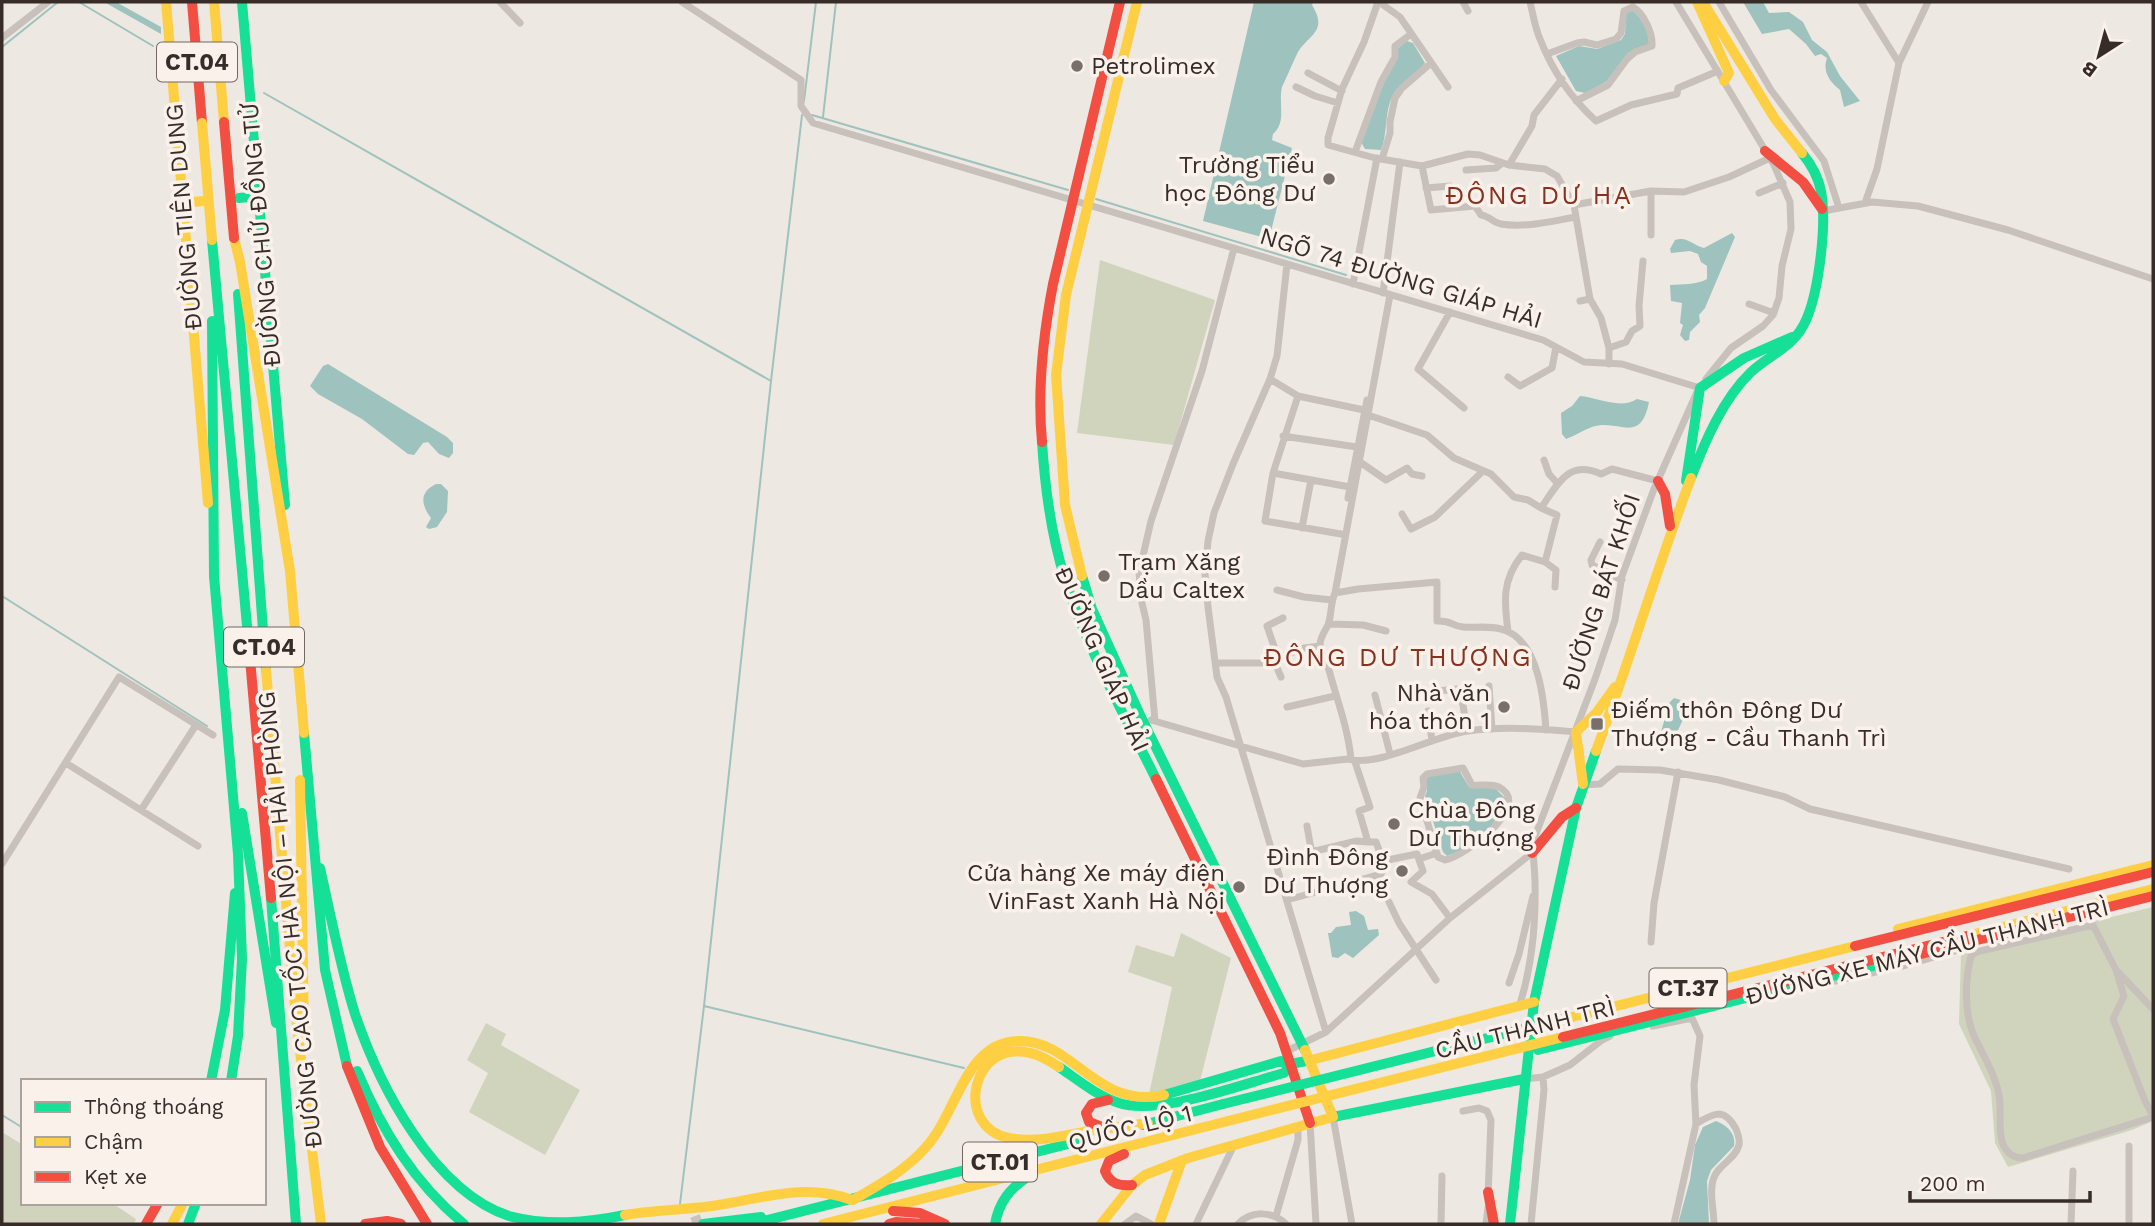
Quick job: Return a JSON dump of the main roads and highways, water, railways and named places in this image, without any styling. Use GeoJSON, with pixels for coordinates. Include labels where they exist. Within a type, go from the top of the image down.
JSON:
{"type":"FeatureCollection","features":[{"type":"Feature","properties":{"kind":"main road","name":"ĐƯỜNG TIÊN DUNG"},"geometry":{"type":"LineString","coordinates":[[166,2],[214,576]]}},
{"type":"Feature","properties":{"kind":"main road","name":"CT.04"},"geometry":{"type":"LineString","coordinates":[[192,2],[212,240]]}},
{"type":"Feature","properties":{"kind":"main road","name":"CT.04"},"geometry":{"type":"LineString","coordinates":[[214,2],[234,238],[290,572]]}},
{"type":"Feature","properties":{"kind":"main road","name":"ĐƯỜNG CHỬ ĐỒNG TỬ"},"geometry":{"type":"LineString","coordinates":[[242,2],[290,572]]}},
{"type":"Feature","properties":{"kind":"main road","name":"ĐƯỜNG GIÁP HẢI"},"geometry":{"type":"LineString","coordinates":[[1120,2],[1044,331],[1040,423],[1045,487],[1065,580],[1116,708],[1287,1051],[1310,1123]]}},
{"type":"Feature","properties":{"kind":"main road","name":"ĐƯỜNG GIÁP HẢI"},"geometry":{"type":"LineString","coordinates":[[1137,2],[1066,295],[1056,375],[1065,505],[1092,610],[1141,717],[1311,1060],[1333,1117]]}},
{"type":"Feature","properties":{"kind":"main road"},"geometry":{"type":"LineString","coordinates":[[1697,2],[1729,73],[1724,81]]}},
{"type":"Feature","properties":{"kind":"main road"},"geometry":{"type":"LineString","coordinates":[[1510,1224],[1534,1002],[1583,785],[1623,676],[1655,570],[1708,437],[1738,387],[1759,364],[1783,349],[1798,335],[1814,295],[1823,211],[1822,191],[1817,176],[1777,121],[1703,2]]}},
{"type":"Feature","properties":{"kind":"main road"},"geometry":{"type":"LineString","coordinates":[[1767,154],[1803,183],[1823,211]]}},
{"type":"Feature","properties":{"kind":"main road"},"geometry":{"type":"LineString","coordinates":[[239,198],[258,196]]}},
{"type":"Feature","properties":{"kind":"main road"},"geometry":{"type":"LineString","coordinates":[[183,203],[203,201]]}},
{"type":"Feature","properties":{"kind":"main road","name":"ĐƯỜNG CAO TỐC HÀ NỘI – HẢI PHÒNG"},"geometry":{"type":"LineString","coordinates":[[234,238],[265,657],[296,1018],[321,1224]]}},
{"type":"Feature","properties":{"kind":"main road"},"geometry":{"type":"LineString","coordinates":[[212,240],[214,576],[238,854],[242,993],[239,1036],[231,1079]]}},
{"type":"Feature","properties":{"kind":"main road","name":"ĐƯỜNG CAO TỐC HÀ NỘI – HẢI PHÒNG"},"geometry":{"type":"LineString","coordinates":[[212,240],[284,1056],[296,1224]]}},
{"type":"Feature","properties":{"kind":"main road"},"geometry":{"type":"LineString","coordinates":[[1686,491],[1687,463],[1700,388],[1730,364],[1798,335]]}},
{"type":"Feature","properties":{"kind":"main road"},"geometry":{"type":"LineString","coordinates":[[1658,481],[1665,494],[1671,528]]}},
{"type":"Feature","properties":{"kind":"main road","name":"ĐƯỜNG CAO TỐC HÀ NỘI – HẢI PHÒNG"},"geometry":{"type":"LineString","coordinates":[[290,572],[325,970],[334,1013]]}},
{"type":"Feature","properties":{"kind":"main road"},"geometry":{"type":"LineString","coordinates":[[1583,785],[1576,732],[1597,712],[1623,676]]}},
{"type":"Feature","properties":{"kind":"main road"},"geometry":{"type":"LineString","coordinates":[[300,696],[304,1000],[302,1056]]}},
{"type":"Feature","properties":{"kind":"main road"},"geometry":{"type":"LineString","coordinates":[[229,733],[273,1008],[284,1056]]}},
{"type":"Feature","properties":{"kind":"main road"},"geometry":{"type":"LineString","coordinates":[[1532,853],[1562,817],[1576,808]]}},
{"type":"Feature","properties":{"kind":"main road"},"geometry":{"type":"LineString","coordinates":[[312,834],[355,1015],[377,1067],[408,1123],[449,1178],[470,1196],[519,1219],[555,1224],[589,1222],[639,1213],[696,1216],[793,1213]]}},
{"type":"Feature","properties":{"kind":"main road"},"geometry":{"type":"LineString","coordinates":[[211,1079],[227,999],[238,854]]}},
{"type":"Feature","properties":{"kind":"main road","name":"ĐƯỜNG XE MÁY CẦU THANH TRÌ"},"geometry":{"type":"LineString","coordinates":[[1223,1101],[2153,865]]}},
{"type":"Feature","properties":{"kind":"main road","name":"CẦU THANH TRÌ"},"geometry":{"type":"LineString","coordinates":[[1223,1101],[2153,872]]}},
{"type":"Feature","properties":{"kind":"main road","name":"CẦU THANH TRÌ"},"geometry":{"type":"LineString","coordinates":[[1229,1124],[2153,889]]}},
{"type":"Feature","properties":{"kind":"main road","name":"ĐƯỜNG XE MÁY CẦU THANH TRÌ"},"geometry":{"type":"LineString","coordinates":[[1089,1156],[1124,1154],[1229,1124],[2153,896]]}},
{"type":"Feature","properties":{"kind":"main road"},"geometry":{"type":"LineString","coordinates":[[696,1216],[808,1191],[823,1191],[853,1200],[896,1175],[931,1142],[946,1122],[965,1080],[979,1058],[992,1047],[1007,1041],[1028,1040],[1052,1050],[1114,1091],[1142,1097],[1164,1095],[1281,1061],[1291,1064],[1311,1060],[1534,1002]]}},
{"type":"Feature","properties":{"kind":"main road"},"geometry":{"type":"LineString","coordinates":[[334,1013],[345,1060],[380,1147],[427,1224]]}},
{"type":"Feature","properties":{"kind":"main road"},"geometry":{"type":"LineString","coordinates":[[334,1013],[371,1103],[397,1149],[430,1192],[464,1224]]}},
{"type":"Feature","properties":{"kind":"main road"},"geometry":{"type":"LineString","coordinates":[[1110,1100],[1053,1061],[1023,1052],[1010,1052],[991,1060],[982,1071],[975,1087],[978,1114],[987,1127],[1002,1137],[1037,1140],[1148,1123]]}},
{"type":"Feature","properties":{"kind":"main road"},"geometry":{"type":"LineString","coordinates":[[1148,1123],[1098,1127],[1090,1124],[1085,1114],[1089,1104],[1096,1100],[1110,1100],[1142,1107],[1164,1105],[1284,1073],[1291,1064]]}},
{"type":"Feature","properties":{"kind":"main road"},"geometry":{"type":"LineString","coordinates":[[1103,1224],[1132,1185],[1144,1175],[1182,1160],[1333,1117],[1524,1079]]}},
{"type":"Feature","properties":{"kind":"main road","name":"QUỐC LỘ 1"},"geometry":{"type":"LineString","coordinates":[[752,1224],[1195,1112],[1223,1101]]}},
{"type":"Feature","properties":{"kind":"main road","name":"QUỐC LỘ 1"},"geometry":{"type":"LineString","coordinates":[[823,1224],[1044,1167],[1229,1124]]}},
{"type":"Feature","properties":{"kind":"main road"},"geometry":{"type":"LineString","coordinates":[[1124,1154],[1110,1161],[1106,1167],[1106,1175],[1116,1185],[1132,1185]]}},
{"type":"Feature","properties":{"kind":"main road"},"geometry":{"type":"LineString","coordinates":[[1159,1224],[1182,1160]]}},
{"type":"Feature","properties":{"kind":"main road"},"geometry":{"type":"LineString","coordinates":[[995,1224],[1002,1199],[1024,1178],[1044,1167]]}},
{"type":"Feature","properties":{"kind":"main road"},"geometry":{"type":"LineString","coordinates":[[1488,1192],[1494,1224]]}},
{"type":"Feature","properties":{"kind":"main road"},"geometry":{"type":"LineString","coordinates":[[146,1224],[157,1205]]}},
{"type":"Feature","properties":{"kind":"main road"},"geometry":{"type":"LineString","coordinates":[[172,1224],[182,1205]]}},
{"type":"Feature","properties":{"kind":"main road"},"geometry":{"type":"LineString","coordinates":[[188,1224],[195,1205]]}},
{"type":"Feature","properties":{"kind":"main road"},"geometry":{"type":"LineString","coordinates":[[868,1213],[920,1212],[945,1224]]}},
{"type":"Feature","properties":{"kind":"main road"},"geometry":{"type":"LineString","coordinates":[[365,1224],[387,1221],[401,1224]]}},
{"type":"Feature","properties":{"kind":"main road"},"geometry":{"type":"LineString","coordinates":[[889,1224],[925,1224]]}},
{"type":"Feature","properties":{"kind":"water"},"geometry":{"type":"Polygon","coordinates":[[[104,2],[116,2],[161,27],[161,34],[104,2]]]}},
{"type":"Feature","properties":{"kind":"water"},"geometry":{"type":"Polygon","coordinates":[[[1254,2],[1313,2],[1318,21],[1316,32],[1298,52],[1282,87],[1280,124],[1272,140],[1292,148],[1269,239],[1203,221],[1254,2]]]}},
{"type":"Feature","properties":{"kind":"water"},"geometry":{"type":"Polygon","coordinates":[[[1743,2],[1763,2],[1769,13],[1789,12],[1803,22],[1812,40],[1827,52],[1840,76],[1860,101],[1844,107],[1840,90],[1826,72],[1827,58],[1821,54],[1815,56],[1789,29],[1762,34],[1743,2]]]}},
{"type":"Feature","properties":{"kind":"water"},"geometry":{"type":"Polygon","coordinates":[[[1631,10],[1644,25],[1649,45],[1628,53],[1606,82],[1585,93],[1576,91],[1556,56],[1579,46],[1597,49],[1621,40],[1625,34],[1626,13],[1631,10]]]}},
{"type":"Feature","properties":{"kind":"water"},"geometry":{"type":"Polygon","coordinates":[[[1407,41],[1413,43],[1425,63],[1393,95],[1388,108],[1381,150],[1365,149],[1361,142],[1397,49],[1407,41]]]}},
{"type":"Feature","properties":{"kind":"water"},"geometry":{"type":"Polygon","coordinates":[[[1732,233],[1735,237],[1705,308],[1699,315],[1700,322],[1690,332],[1689,340],[1685,341],[1680,335],[1683,325],[1680,323],[1682,303],[1671,301],[1670,285],[1707,279],[1707,266],[1701,262],[1698,254],[1690,251],[1671,253],[1670,249],[1675,240],[1680,239],[1704,248],[1732,233]]]}},
{"type":"Feature","properties":{"kind":"water"},"geometry":{"type":"Polygon","coordinates":[[[328,364],[447,437],[453,443],[453,453],[449,458],[439,454],[428,442],[423,443],[414,455],[408,454],[362,419],[318,394],[310,386],[323,366],[328,364]]]}},
{"type":"Feature","properties":{"kind":"water"},"geometry":{"type":"Polygon","coordinates":[[[1580,396],[1616,403],[1637,399],[1649,402],[1645,415],[1634,427],[1602,425],[1566,439],[1562,434],[1561,413],[1572,406],[1580,396]]]}},
{"type":"Feature","properties":{"kind":"water"},"geometry":{"type":"Polygon","coordinates":[[[441,484],[448,491],[447,512],[437,527],[429,529],[426,527],[431,518],[423,499],[430,487],[441,484]]]}},
{"type":"Feature","properties":{"kind":"water"},"geometry":{"type":"Polygon","coordinates":[[[1674,698],[1690,703],[1670,747],[1660,745],[1659,738],[1670,702],[1674,698]]]}},
{"type":"Feature","properties":{"kind":"water"},"geometry":{"type":"Polygon","coordinates":[[[1459,770],[1469,787],[1495,788],[1507,800],[1497,818],[1483,834],[1466,847],[1447,856],[1443,852],[1425,796],[1426,780],[1429,776],[1459,770]]]}},
{"type":"Feature","properties":{"kind":"water"},"geometry":{"type":"Polygon","coordinates":[[[1356,911],[1364,916],[1368,930],[1378,929],[1379,935],[1353,958],[1345,953],[1338,958],[1332,957],[1328,933],[1336,927],[1351,925],[1349,912],[1356,911]]]}},
{"type":"Feature","properties":{"kind":"water"},"geometry":{"type":"Polygon","coordinates":[[[1716,1121],[1730,1131],[1734,1146],[1711,1170],[1707,1181],[1709,1224],[1678,1224],[1690,1180],[1695,1145],[1703,1127],[1716,1121]]]}},
{"type":"Feature","properties":{"kind":"waterway"},"geometry":{"type":"LineString","coordinates":[[2,47],[58,2]]}},
{"type":"Feature","properties":{"kind":"waterway"},"geometry":{"type":"LineString","coordinates":[[79,2],[153,46]]}},
{"type":"Feature","properties":{"kind":"waterway"},"geometry":{"type":"LineString","coordinates":[[804,101],[816,2]]}},
{"type":"Feature","properties":{"kind":"waterway"},"geometry":{"type":"LineString","coordinates":[[823,117],[836,2]]}},
{"type":"Feature","properties":{"kind":"waterway"},"geometry":{"type":"LineString","coordinates":[[264,93],[771,381],[802,115]]}},
{"type":"Feature","properties":{"kind":"waterway"},"geometry":{"type":"LineString","coordinates":[[812,115],[1068,190]]}},
{"type":"Feature","properties":{"kind":"waterway"},"geometry":{"type":"LineString","coordinates":[[1096,199],[1346,275]]}},
{"type":"Feature","properties":{"kind":"waterway"},"geometry":{"type":"LineString","coordinates":[[680,1204],[771,381]]}},
{"type":"Feature","properties":{"kind":"waterway"},"geometry":{"type":"LineString","coordinates":[[2,596],[207,726]]}},
{"type":"Feature","properties":{"kind":"waterway"},"geometry":{"type":"LineString","coordinates":[[704,1006],[964,1068]]}},
{"type":"Feature","properties":{"kind":"waterway"},"geometry":{"type":"LineString","coordinates":[[2,1115],[21,1127]]}},
{"type":"Feature","properties":{"kind":"tunnel"},"geometry":{"type":"LineString","coordinates":[[695,1216],[698,1224]]}},
{"type":"Feature","properties":{"kind":"place","name":"Petrolimex"},"geometry":{"type":"Point","coordinates":[1077,66]}},
{"type":"Feature","properties":{"kind":"place","name":"Trường Tiểu học Đông Dư"},"geometry":{"type":"Point","coordinates":[1329,179]}},
{"type":"Feature","properties":{"kind":"place","name":"Trạm Xăng Dầu Caltex"},"geometry":{"type":"Point","coordinates":[1104,576]}},
{"type":"Feature","properties":{"kind":"place","name":"Nhà văn hóa thôn 1"},"geometry":{"type":"Point","coordinates":[1504,707]}},
{"type":"Feature","properties":{"kind":"place","name":"Điếm thôn Đông Dư Thượng - Cầu Thanh Trì"},"geometry":{"type":"Point","coordinates":[1597,724]}},
{"type":"Feature","properties":{"kind":"place","name":"Chùa Đông Dư Thượng"},"geometry":{"type":"Point","coordinates":[1394,824]}},
{"type":"Feature","properties":{"kind":"place","name":"Đình Đông Dư Thượng"},"geometry":{"type":"Point","coordinates":[1402,871]}},
{"type":"Feature","properties":{"kind":"place","name":"Cửa hàng Xe máy điện VinFast Xanh Hà Nội"},"geometry":{"type":"Point","coordinates":[1239,887]}},
{"type":"Feature","properties":{"kind":"district","name":"ĐÔNG DƯ HẠ"},"geometry":{"type":"Point","coordinates":[1539,195]}},
{"type":"Feature","properties":{"kind":"district","name":"ĐÔNG DƯ THƯỢNG"},"geometry":{"type":"Point","coordinates":[1398,657]}}]}
